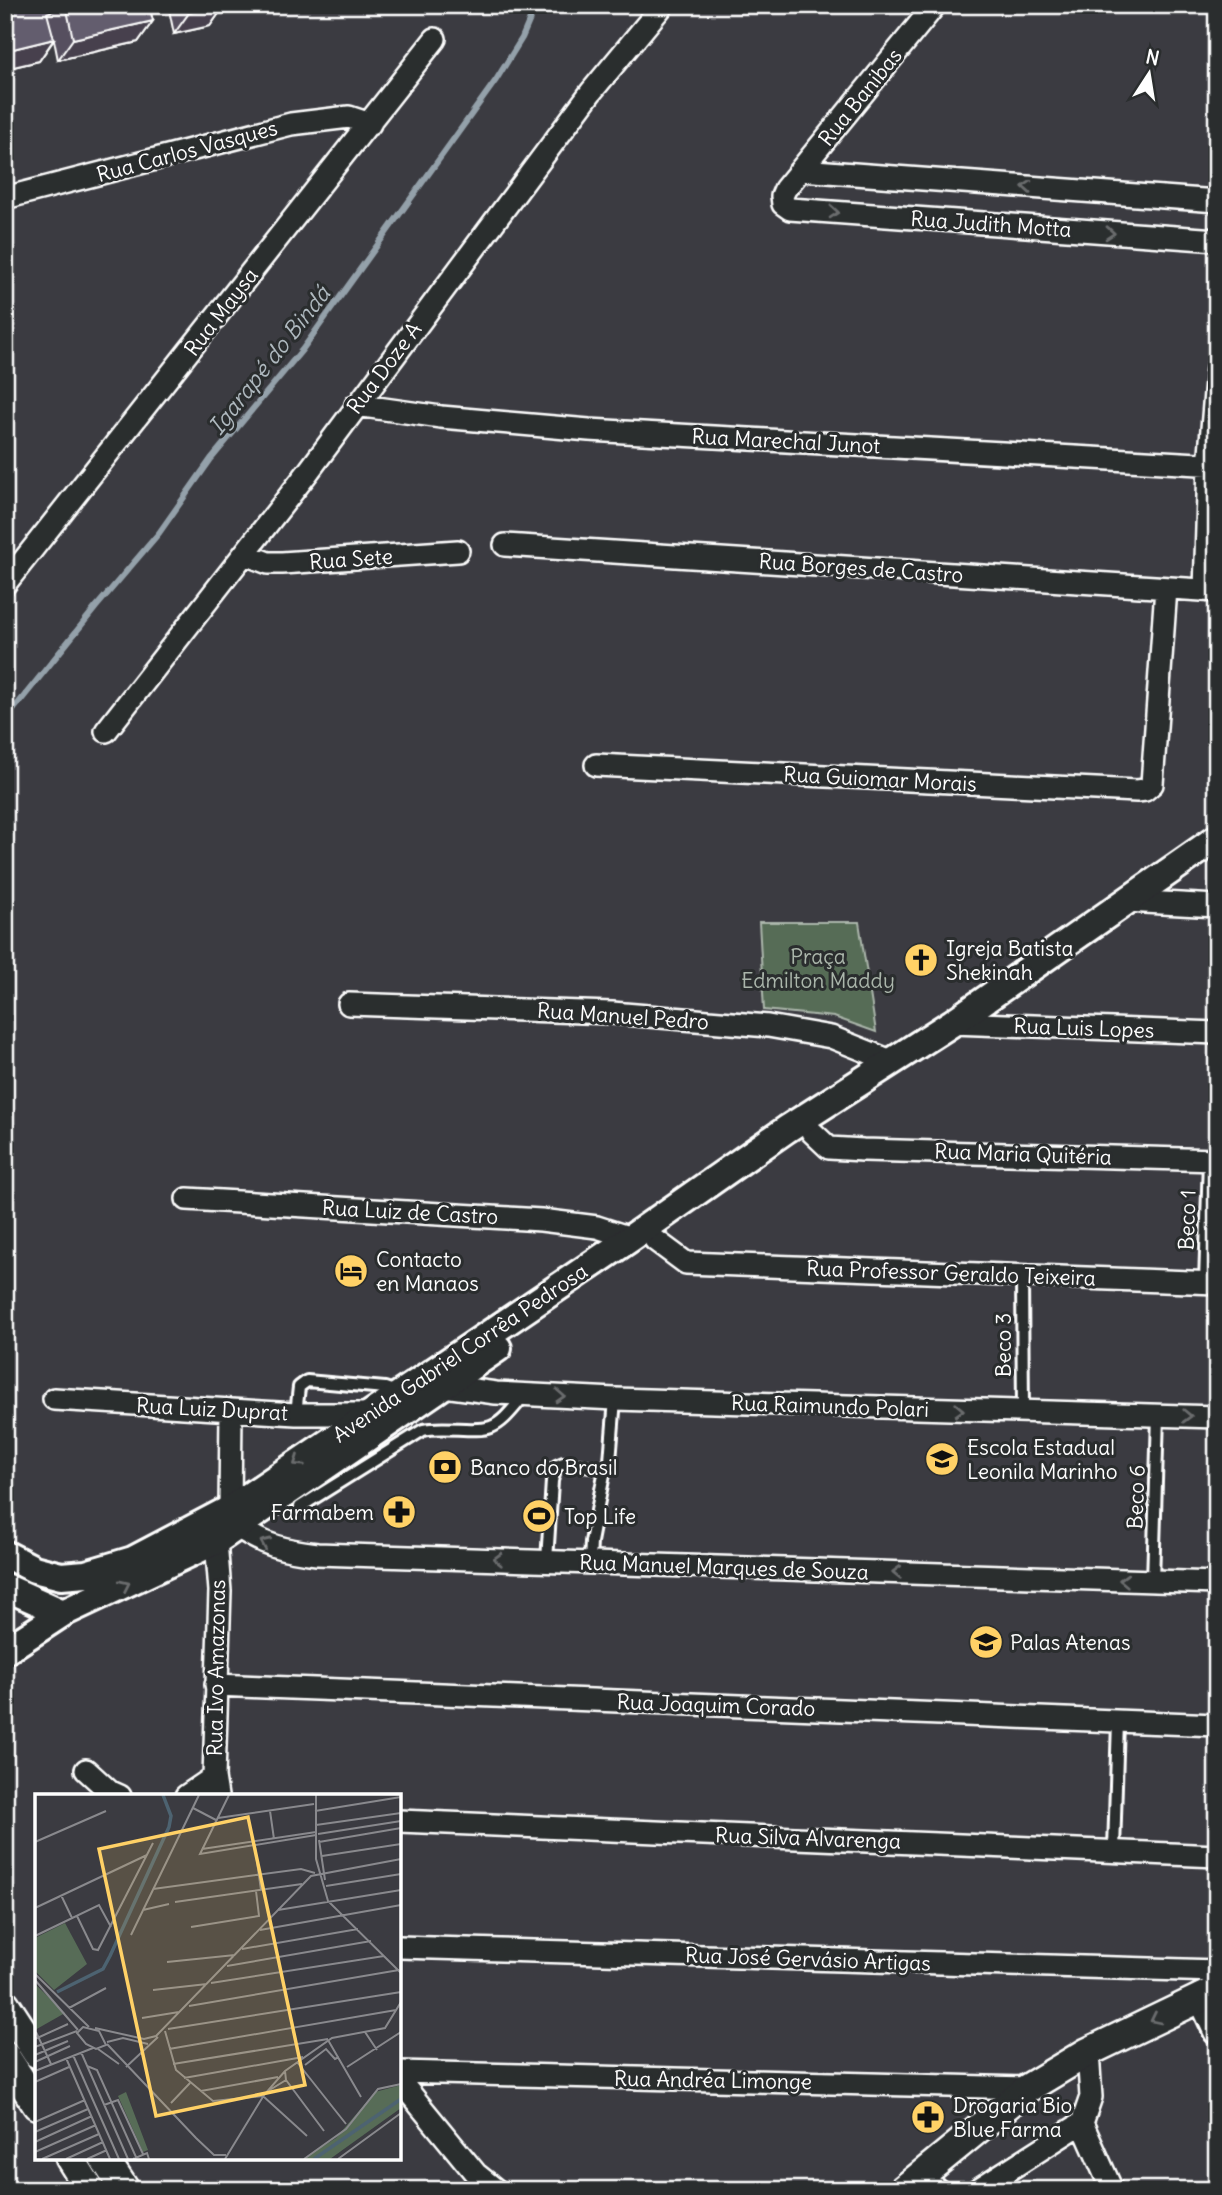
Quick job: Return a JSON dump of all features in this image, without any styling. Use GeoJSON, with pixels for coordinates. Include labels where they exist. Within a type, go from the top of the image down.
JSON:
{"type":"FeatureCollection","features":[{"type":"Feature","properties":{"kind":"main road"},"geometry":{"type":"LineString","coordinates":[[920,2185],[1028,2088],[1088,2052],[1209,1994]]}},
{"type":"Feature","properties":{"kind":"main road"},"geometry":{"type":"LineString","coordinates":[[5,2004],[35,2050]]}},
{"type":"Feature","properties":{"kind":"main road"},"geometry":{"type":"LineString","coordinates":[[5,2056],[35,2102]]}},
{"type":"Feature","properties":{"kind":"main road"},"geometry":{"type":"LineString","coordinates":[[71,2160],[90,2190]]}},
{"type":"Feature","properties":{"kind":"main road"},"geometry":{"type":"LineString","coordinates":[[105,2160],[125,2190]]}},
{"type":"Feature","properties":{"kind":"street","name":"Rua Doze A"},"geometry":{"type":"LineString","coordinates":[[106,731],[245,554],[591,92],[663,5]]}},
{"type":"Feature","properties":{"kind":"street","name":"Rua Banibas"},"geometry":{"type":"LineString","coordinates":[[785,189],[935,5]]}},
{"type":"Feature","properties":{"kind":"street","name":"Rua Maysa"},"geometry":{"type":"LineString","coordinates":[[5,584],[435,39]]}},
{"type":"Feature","properties":{"kind":"street","name":"Rua Carlos Vasques"},"geometry":{"type":"LineString","coordinates":[[5,198],[291,124],[349,117],[370,124]]}},
{"type":"Feature","properties":{"kind":"street","name":"Rua Judith Motta"},"geometry":{"type":"LineString","coordinates":[[801,170],[1217,201]]}},
{"type":"Feature","properties":{"kind":"street","name":"Rua Judith Motta"},"geometry":{"type":"LineString","coordinates":[[785,189],[783,204],[790,209],[1217,240]]}},
{"type":"Feature","properties":{"kind":"street"},"geometry":{"type":"LineString","coordinates":[[1211,591],[1217,368]]}},
{"type":"Feature","properties":{"kind":"street","name":"Rua Marechal Junot"},"geometry":{"type":"LineString","coordinates":[[356,405],[441,417],[589,430],[1213,465]]}},
{"type":"Feature","properties":{"kind":"street","name":"Rua Borges de Castro"},"geometry":{"type":"LineString","coordinates":[[505,545],[1211,591]]}},
{"type":"Feature","properties":{"kind":"street","name":"Rua Sete"},"geometry":{"type":"LineString","coordinates":[[245,554],[268,563],[282,564],[458,551]]}},
{"type":"Feature","properties":{"kind":"street","name":"Rua Guiomar Morais"},"geometry":{"type":"LineString","coordinates":[[596,765],[1145,790],[1152,784],[1166,588]]}},
{"type":"Feature","properties":{"kind":"street","name":"Avenida Gabriel Corrêa Pedrosa"},"geometry":{"type":"LineString","coordinates":[[6,1650],[63,1614],[228,1525],[444,1385],[788,1129],[952,1023],[1217,838]]}},
{"type":"Feature","properties":{"kind":"street"},"geometry":{"type":"LineString","coordinates":[[1126,901],[1217,906]]}},
{"type":"Feature","properties":{"kind":"street","name":"Rua Manuel Pedro"},"geometry":{"type":"LineString","coordinates":[[349,1004],[612,1013],[768,1026],[831,1037],[891,1061]]}},
{"type":"Feature","properties":{"kind":"street","name":"Rua Luis Lopes"},"geometry":{"type":"LineString","coordinates":[[952,1023],[1217,1033]]}},
{"type":"Feature","properties":{"kind":"street","name":"Avenida Gabriel Corrêa Pedrosa"},"geometry":{"type":"LineString","coordinates":[[5,1554],[34,1569],[61,1576],[86,1574],[228,1525],[370,1414],[434,1370],[643,1239],[820,1140],[891,1061]]}},
{"type":"Feature","properties":{"kind":"street","name":"Rua Maria Quitéria"},"geometry":{"type":"LineString","coordinates":[[820,1140],[1213,1160]]}},
{"type":"Feature","properties":{"kind":"street","name":"Rua Luiz de Castro"},"geometry":{"type":"LineString","coordinates":[[187,1199],[541,1220],[597,1227],[643,1239],[686,1263]]}},
{"type":"Feature","properties":{"kind":"street","name":"Rua Professor Geraldo Teixeira"},"geometry":{"type":"LineString","coordinates":[[686,1263],[1211,1282]]}},
{"type":"Feature","properties":{"kind":"street","name":"Rua Raimundo Polari"},"geometry":{"type":"LineString","coordinates":[[444,1385],[525,1395],[615,1399],[1217,1417]]}},
{"type":"Feature","properties":{"kind":"street","name":"Rua Luiz Duprat"},"geometry":{"type":"LineString","coordinates":[[54,1399],[231,1410],[370,1414]]}},
{"type":"Feature","properties":{"kind":"street","name":"Rua Ivo Amazonas"},"geometry":{"type":"LineString","coordinates":[[216,1787],[216,1685],[220,1591],[228,1525],[231,1410]]}},
{"type":"Feature","properties":{"kind":"street","name":"Rua Manuel Marques de Souza"},"geometry":{"type":"LineString","coordinates":[[228,1525],[257,1541],[294,1551],[1217,1583]]}},
{"type":"Feature","properties":{"kind":"street"},"geometry":{"type":"LineString","coordinates":[[5,1587],[63,1614]]}},
{"type":"Feature","properties":{"kind":"street","name":"Rua Joaquim Corado"},"geometry":{"type":"LineString","coordinates":[[216,1685],[1217,1725]]}},
{"type":"Feature","properties":{"kind":"street"},"geometry":{"type":"LineString","coordinates":[[86,1770],[116,1794]]}},
{"type":"Feature","properties":{"kind":"street"},"geometry":{"type":"LineString","coordinates":[[193,1794],[216,1787]]}},
{"type":"Feature","properties":{"kind":"street","name":"Rua Silva Alvarenga"},"geometry":{"type":"LineString","coordinates":[[401,1821],[1217,1856]]}},
{"type":"Feature","properties":{"kind":"street","name":"Rua José Gervásio Artigas"},"geometry":{"type":"LineString","coordinates":[[401,1947],[1217,1971]]}},
{"type":"Feature","properties":{"kind":"street"},"geometry":{"type":"LineString","coordinates":[[1209,1994],[1217,2031]]}},
{"type":"Feature","properties":{"kind":"street"},"geometry":{"type":"LineString","coordinates":[[977,2190],[1082,2123],[1091,2097],[1088,2052]]}},
{"type":"Feature","properties":{"kind":"street","name":"Rua Andréa Limonge"},"geometry":{"type":"LineString","coordinates":[[401,2071],[1028,2088]]}},
{"type":"Feature","properties":{"kind":"street"},"geometry":{"type":"LineString","coordinates":[[401,2082],[476,2174],[496,2190]]}},
{"type":"Feature","properties":{"kind":"street"},"geometry":{"type":"LineString","coordinates":[[1082,2123],[1112,2190]]}},
{"type":"Feature","properties":{"kind":"lane","name":"Beco 1"},"geometry":{"type":"LineString","coordinates":[[1211,1282],[1213,1160]]}},
{"type":"Feature","properties":{"kind":"lane","name":"Beco 3"},"geometry":{"type":"LineString","coordinates":[[1022,1277],[1023,1412]]}},
{"type":"Feature","properties":{"kind":"lane"},"geometry":{"type":"LineString","coordinates":[[296,1413],[299,1387],[307,1381],[385,1388],[402,1394]]}},
{"type":"Feature","properties":{"kind":"lane"},"geometry":{"type":"LineString","coordinates":[[299,1507],[423,1430],[435,1427],[489,1429],[502,1420],[525,1395]]}},
{"type":"Feature","properties":{"kind":"lane"},"geometry":{"type":"LineString","coordinates":[[590,1562],[591,1542],[605,1469],[610,1461],[615,1399]]}},
{"type":"Feature","properties":{"kind":"lane","name":"Beco 6"},"geometry":{"type":"LineString","coordinates":[[1153,1581],[1158,1415]]}},
{"type":"Feature","properties":{"kind":"lane"},"geometry":{"type":"LineString","coordinates":[[547,1561],[552,1481],[556,1466],[563,1463],[605,1469]]}},
{"type":"Feature","properties":{"kind":"lane"},"geometry":{"type":"LineString","coordinates":[[1114,1850],[1118,1721]]}},
{"type":"Feature","properties":{"kind":"green space","name":"Praça Edmilton Maddy"},"geometry":{"type":"Polygon","coordinates":[[[759,922],[859,922],[876,1032],[834,1017],[764,1010],[759,922]]]}},
{"type":"Feature","properties":{"kind":"building"},"geometry":{"type":"Polygon","coordinates":[[[5,5],[52,5],[53,11],[47,13],[54,39],[5,51],[5,5]]]}},
{"type":"Feature","properties":{"kind":"building"},"geometry":{"type":"Polygon","coordinates":[[[66,5],[149,5],[153,21],[73,39],[66,5]]]}},
{"type":"Feature","properties":{"kind":"building"},"geometry":{"type":"Polygon","coordinates":[[[188,5],[223,5],[189,13],[188,5]]]}},
{"type":"Feature","properties":{"kind":"waterway","name":"Igarapé do Bindá"},"geometry":{"type":"LineString","coordinates":[[5,720],[159,533],[211,459],[302,350],[496,80],[522,38],[536,5]]}},
{"type":"Feature","properties":{"kind":"place","name":"Igreja Batista Shekinah"},"geometry":{"type":"Point","coordinates":[921,960]}},
{"type":"Feature","properties":{"kind":"place","name":"Contacto en Manaos"},"geometry":{"type":"Point","coordinates":[351,1271]}},
{"type":"Feature","properties":{"kind":"place","name":"Escola Estadual Leonila Marinho"},"geometry":{"type":"Point","coordinates":[942,1459]}},
{"type":"Feature","properties":{"kind":"place","name":"Banco do Brasil"},"geometry":{"type":"Point","coordinates":[445,1467]}},
{"type":"Feature","properties":{"kind":"place","name":"Farmabem"},"geometry":{"type":"Point","coordinates":[399,1512]}},
{"type":"Feature","properties":{"kind":"place","name":"Top Life"},"geometry":{"type":"Point","coordinates":[539,1516]}},
{"type":"Feature","properties":{"kind":"place","name":"Palas Atenas"},"geometry":{"type":"Point","coordinates":[986,1642]}},
{"type":"Feature","properties":{"kind":"place","name":"Drogaria Bio Blue Farma"},"geometry":{"type":"Point","coordinates":[928,2117]}}]}
